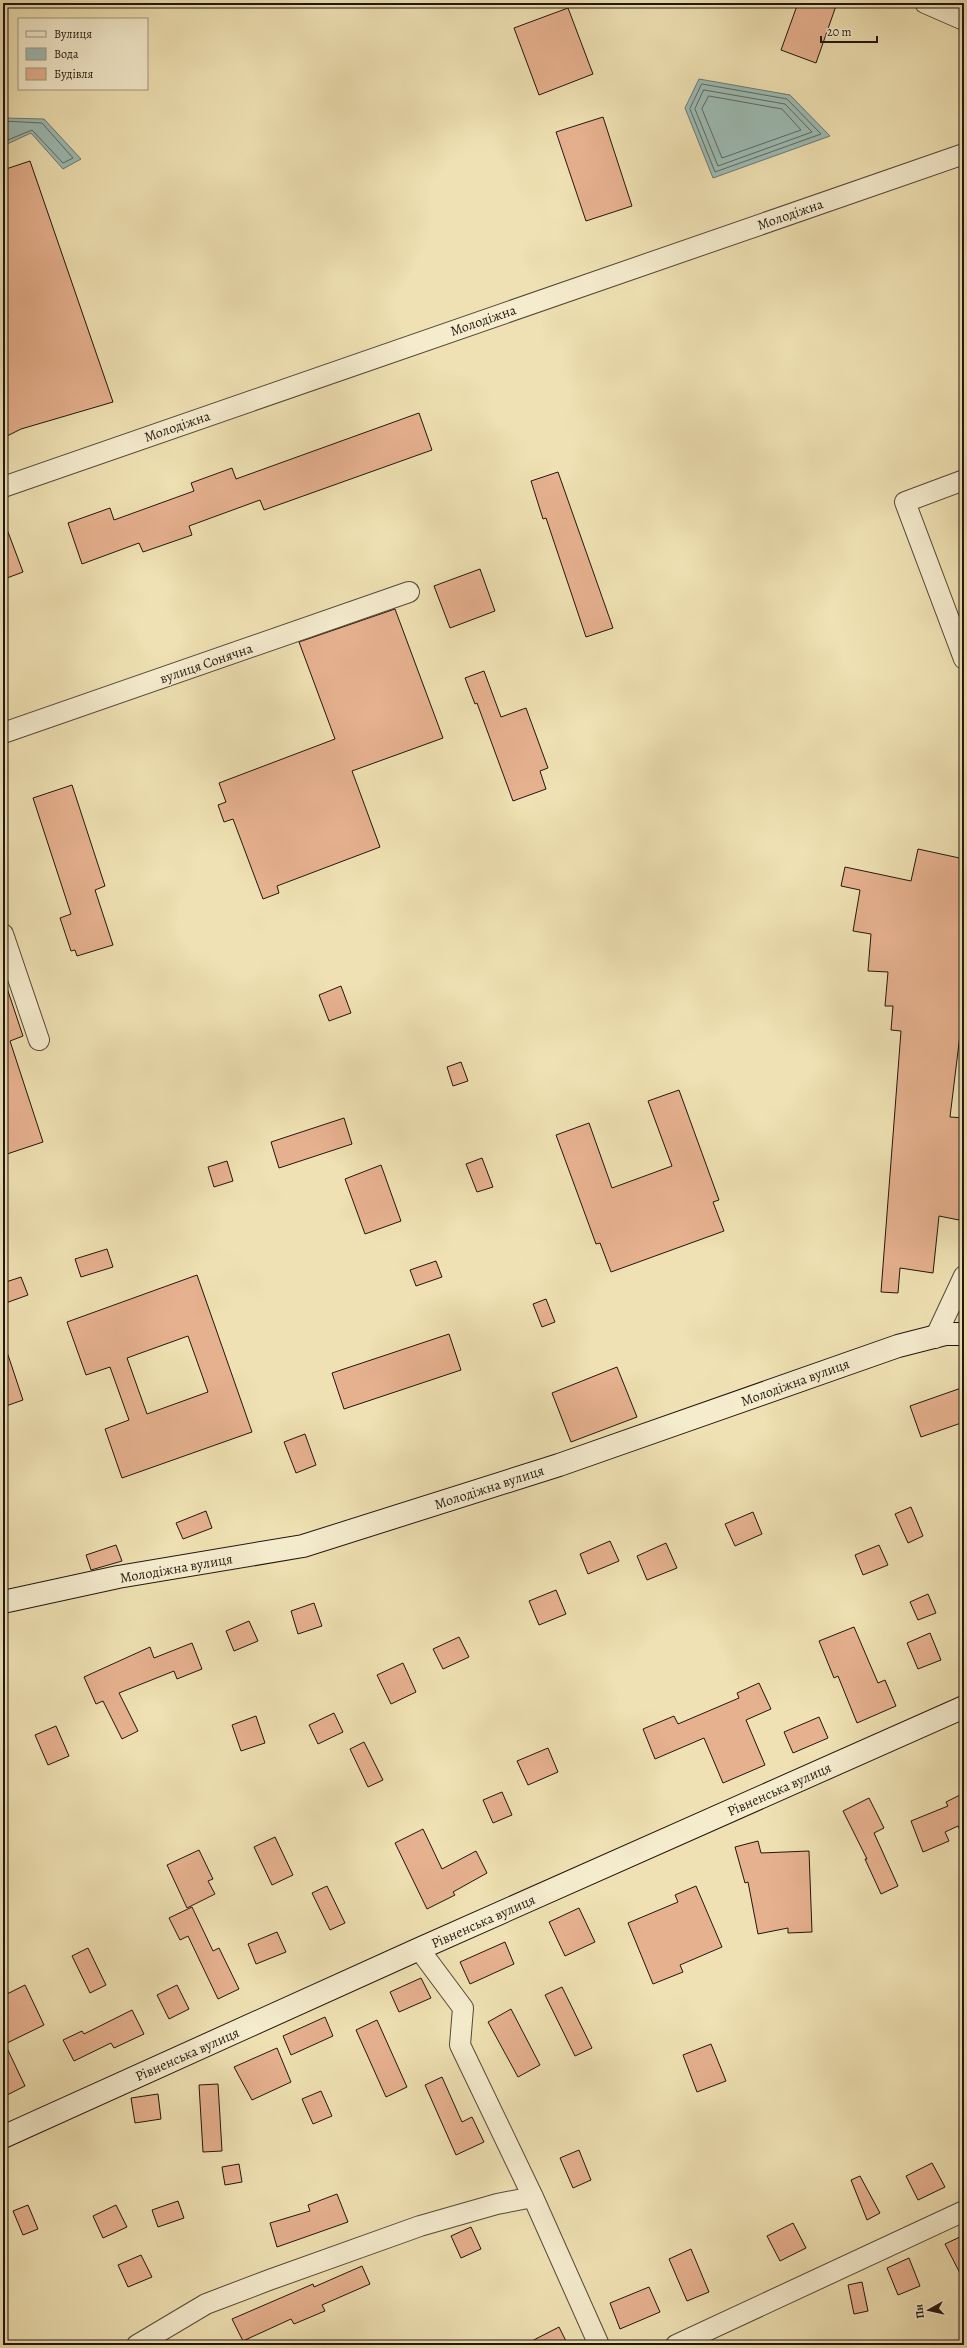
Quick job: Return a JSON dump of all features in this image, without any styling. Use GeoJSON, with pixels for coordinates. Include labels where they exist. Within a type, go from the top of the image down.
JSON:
{"type":"FeatureCollection","features":[{"type":"Feature","properties":{"kind":"main road","name":"Молодіжна вулиця"},"geometry":{"type":"LineString","coordinates":[[3,1602],[118,1577],[303,1546],[559,1465],[860,1358],[898,1346],[945,1334],[964,1334]]}},
{"type":"Feature","properties":{"kind":"main road","name":"Рівненська вулиця"},"geometry":{"type":"LineString","coordinates":[[3,2137],[419,1949],[964,1707]]}},
{"type":"Feature","properties":{"kind":"street"},"geometry":{"type":"LineString","coordinates":[[925,3],[964,20]]}},
{"type":"Feature","properties":{"kind":"street","name":"Молодіжна"},"geometry":{"type":"LineString","coordinates":[[3,487],[964,154]]}},
{"type":"Feature","properties":{"kind":"street"},"geometry":{"type":"LineString","coordinates":[[964,480],[905,502],[964,659]]}},
{"type":"Feature","properties":{"kind":"street","name":"вулиця Сонячна"},"geometry":{"type":"LineString","coordinates":[[3,733],[409,592]]}},
{"type":"Feature","properties":{"kind":"street"},"geometry":{"type":"LineString","coordinates":[[3,934],[39,1040]]}},
{"type":"Feature","properties":{"kind":"street"},"geometry":{"type":"LineString","coordinates":[[934,1338],[964,1276]]}},
{"type":"Feature","properties":{"kind":"street"},"geometry":{"type":"LineString","coordinates":[[419,1949],[463,2008],[460,2046],[533,2197],[599,2345]]}},
{"type":"Feature","properties":{"kind":"street"},"geometry":{"type":"LineString","coordinates":[[137,2345],[206,2304],[269,2280],[420,2226],[497,2204],[533,2197]]}},
{"type":"Feature","properties":{"kind":"street"},"geometry":{"type":"LineString","coordinates":[[676,2345],[964,2211]]}},
{"type":"Feature","properties":{"kind":"water"},"geometry":{"type":"Polygon","coordinates":[[[699,79],[790,95],[830,136],[713,178],[685,108],[699,79]]]}},
{"type":"Feature","properties":{"kind":"water"},"geometry":{"type":"Polygon","coordinates":[[[3,118],[44,119],[81,159],[63,169],[31,133],[3,146],[3,118]]]}},
{"type":"Feature","properties":{"kind":"building"},"geometry":{"type":"Polygon","coordinates":[[[798,3],[837,3],[816,63],[781,50],[798,3]]]}},
{"type":"Feature","properties":{"kind":"building"},"geometry":{"type":"Polygon","coordinates":[[[568,8],[593,74],[539,95],[514,28],[568,8]]]}},
{"type":"Feature","properties":{"kind":"building"},"geometry":{"type":"Polygon","coordinates":[[[603,117],[632,206],[586,221],[556,132],[603,117]]]}},
{"type":"Feature","properties":{"kind":"building"},"geometry":{"type":"Polygon","coordinates":[[[30,161],[113,402],[21,429],[3,438],[3,318],[8,317],[3,303],[3,170],[30,161]]]}},
{"type":"Feature","properties":{"kind":"building"},"geometry":{"type":"Polygon","coordinates":[[[419,413],[432,450],[264,510],[260,500],[189,526],[192,535],[143,552],[139,543],[82,564],[68,523],[110,508],[114,520],[194,491],[191,483],[232,468],[236,479],[419,413]]]}},
{"type":"Feature","properties":{"kind":"building"},"geometry":{"type":"Polygon","coordinates":[[[558,472],[613,628],[586,637],[546,518],[543,519],[531,481],[558,472]]]}},
{"type":"Feature","properties":{"kind":"building"},"geometry":{"type":"Polygon","coordinates":[[[3,524],[5,524],[23,572],[7,578],[3,566],[3,524]]]}},
{"type":"Feature","properties":{"kind":"building"},"geometry":{"type":"Polygon","coordinates":[[[480,569],[495,611],[450,628],[434,586],[480,569]]]}},
{"type":"Feature","properties":{"kind":"building"},"geometry":{"type":"Polygon","coordinates":[[[395,609],[443,738],[352,771],[380,847],[277,886],[279,893],[263,899],[233,819],[224,822],[218,805],[226,802],[219,783],[335,739],[299,642],[395,609]]]}},
{"type":"Feature","properties":{"kind":"building"},"geometry":{"type":"Polygon","coordinates":[[[484,671],[501,717],[526,708],[548,768],[540,771],[546,789],[513,801],[477,703],[475,704],[465,678],[484,671]]]}},
{"type":"Feature","properties":{"kind":"building"},"geometry":{"type":"Polygon","coordinates":[[[72,785],[105,886],[95,890],[113,945],[77,956],[75,950],[71,951],[60,918],[71,914],[33,798],[72,785]]]}},
{"type":"Feature","properties":{"kind":"building"},"geometry":{"type":"Polygon","coordinates":[[[918,849],[964,859],[964,1002],[950,1117],[964,1118],[964,1221],[939,1216],[933,1273],[900,1268],[898,1293],[881,1292],[901,1031],[891,1030],[893,1006],[885,1006],[888,972],[868,971],[871,934],[853,931],[860,890],[841,886],[845,867],[911,881],[918,849]]]}},
{"type":"Feature","properties":{"kind":"building"},"geometry":{"type":"Polygon","coordinates":[[[3,985],[6,985],[23,1036],[10,1041],[43,1142],[7,1154],[3,1142],[3,985]]]}},
{"type":"Feature","properties":{"kind":"building"},"geometry":{"type":"Polygon","coordinates":[[[341,986],[351,1013],[329,1021],[319,995],[341,986]]]}},
{"type":"Feature","properties":{"kind":"building"},"geometry":{"type":"Polygon","coordinates":[[[461,1062],[468,1081],[453,1086],[447,1067],[461,1062]]]}},
{"type":"Feature","properties":{"kind":"building"},"geometry":{"type":"Polygon","coordinates":[[[679,1090],[719,1200],[713,1202],[724,1231],[611,1272],[600,1243],[596,1244],[556,1135],[589,1123],[612,1188],[672,1166],[648,1101],[679,1090]]]}},
{"type":"Feature","properties":{"kind":"building"},"geometry":{"type":"Polygon","coordinates":[[[344,1118],[352,1144],[279,1168],[271,1142],[344,1118]]]}},
{"type":"Feature","properties":{"kind":"building"},"geometry":{"type":"Polygon","coordinates":[[[482,1158],[493,1187],[477,1192],[466,1164],[482,1158]]]}},
{"type":"Feature","properties":{"kind":"building"},"geometry":{"type":"Polygon","coordinates":[[[227,1161],[233,1181],[214,1187],[208,1167],[227,1161]]]}},
{"type":"Feature","properties":{"kind":"building"},"geometry":{"type":"Polygon","coordinates":[[[381,1165],[401,1221],[365,1234],[345,1179],[381,1165]]]}},
{"type":"Feature","properties":{"kind":"building"},"geometry":{"type":"Polygon","coordinates":[[[107,1249],[113,1267],[81,1277],[75,1259],[107,1249]]]}},
{"type":"Feature","properties":{"kind":"building"},"geometry":{"type":"Polygon","coordinates":[[[436,1261],[442,1277],[416,1286],[410,1270],[436,1261]]]}},
{"type":"Feature","properties":{"kind":"building"},"geometry":{"type":"Polygon","coordinates":[[[197,1275],[252,1432],[122,1478],[105,1429],[129,1420],[110,1367],[86,1375],[67,1322],[197,1275]],[[188,1336],[127,1358],[147,1414],[208,1392],[188,1336]]]}},
{"type":"Feature","properties":{"kind":"building"},"geometry":{"type":"Polygon","coordinates":[[[21,1277],[28,1295],[3,1304],[3,1283],[21,1277]]]}},
{"type":"Feature","properties":{"kind":"building"},"geometry":{"type":"Polygon","coordinates":[[[546,1299],[555,1322],[542,1327],[533,1304],[546,1299]]]}},
{"type":"Feature","properties":{"kind":"building"},"geometry":{"type":"Polygon","coordinates":[[[449,1334],[461,1370],[344,1409],[332,1373],[449,1334]]]}},
{"type":"Feature","properties":{"kind":"building"},"geometry":{"type":"Polygon","coordinates":[[[6,1349],[23,1400],[3,1407],[3,1350],[6,1349]]]}},
{"type":"Feature","properties":{"kind":"building"},"geometry":{"type":"Polygon","coordinates":[[[617,1367],[637,1417],[571,1442],[552,1393],[617,1367]]]}},
{"type":"Feature","properties":{"kind":"building"},"geometry":{"type":"Polygon","coordinates":[[[964,1387],[964,1422],[921,1437],[910,1406],[964,1387]]]}},
{"type":"Feature","properties":{"kind":"building"},"geometry":{"type":"Polygon","coordinates":[[[305,1434],[316,1465],[296,1473],[284,1442],[305,1434]]]}},
{"type":"Feature","properties":{"kind":"building"},"geometry":{"type":"Polygon","coordinates":[[[911,1507],[923,1536],[908,1543],[895,1514],[911,1507]]]}},
{"type":"Feature","properties":{"kind":"building"},"geometry":{"type":"Polygon","coordinates":[[[206,1511],[212,1528],[183,1539],[176,1523],[206,1511]]]}},
{"type":"Feature","properties":{"kind":"building"},"geometry":{"type":"Polygon","coordinates":[[[753,1512],[762,1534],[735,1546],[725,1524],[753,1512]]]}},
{"type":"Feature","properties":{"kind":"building"},"geometry":{"type":"Polygon","coordinates":[[[610,1541],[619,1561],[588,1574],[580,1554],[610,1541]]]}},
{"type":"Feature","properties":{"kind":"building"},"geometry":{"type":"Polygon","coordinates":[[[666,1543],[677,1568],[647,1580],[637,1556],[666,1543]]]}},
{"type":"Feature","properties":{"kind":"building"},"geometry":{"type":"Polygon","coordinates":[[[116,1545],[122,1561],[91,1570],[86,1555],[116,1545]]]}},
{"type":"Feature","properties":{"kind":"building"},"geometry":{"type":"Polygon","coordinates":[[[879,1545],[888,1565],[863,1575],[855,1555],[879,1545]]]}},
{"type":"Feature","properties":{"kind":"building"},"geometry":{"type":"Polygon","coordinates":[[[556,1590],[566,1614],[539,1625],[529,1601],[556,1590]]]}},
{"type":"Feature","properties":{"kind":"building"},"geometry":{"type":"Polygon","coordinates":[[[928,1594],[936,1613],[918,1620],[910,1602],[928,1594]]]}},
{"type":"Feature","properties":{"kind":"building"},"geometry":{"type":"Polygon","coordinates":[[[314,1603],[322,1626],[298,1634],[291,1611],[314,1603]]]}},
{"type":"Feature","properties":{"kind":"building"},"geometry":{"type":"Polygon","coordinates":[[[249,1621],[258,1641],[234,1651],[226,1631],[249,1621]]]}},
{"type":"Feature","properties":{"kind":"building"},"geometry":{"type":"Polygon","coordinates":[[[854,1627],[878,1683],[885,1680],[896,1706],[857,1723],[838,1676],[834,1678],[819,1641],[854,1627]]]}},
{"type":"Feature","properties":{"kind":"building"},"geometry":{"type":"Polygon","coordinates":[[[930,1633],[941,1660],[918,1669],[907,1643],[930,1633]]]}},
{"type":"Feature","properties":{"kind":"building"},"geometry":{"type":"Polygon","coordinates":[[[459,1637],[469,1657],[443,1669],[433,1649],[459,1637]]]}},
{"type":"Feature","properties":{"kind":"building"},"geometry":{"type":"Polygon","coordinates":[[[192,1643],[202,1669],[177,1679],[174,1671],[119,1693],[138,1731],[122,1739],[103,1701],[96,1704],[84,1677],[150,1647],[154,1658],[192,1643]]]}},
{"type":"Feature","properties":{"kind":"building"},"geometry":{"type":"Polygon","coordinates":[[[403,1663],[416,1692],[391,1704],[377,1675],[403,1663]]]}},
{"type":"Feature","properties":{"kind":"building"},"geometry":{"type":"Polygon","coordinates":[[[759,1683],[771,1709],[746,1720],[765,1765],[723,1783],[704,1738],[655,1759],[643,1729],[674,1716],[678,1724],[739,1698],[737,1693],[759,1683]]]}},
{"type":"Feature","properties":{"kind":"building"},"geometry":{"type":"Polygon","coordinates":[[[334,1713],[343,1732],[318,1744],[309,1725],[334,1713]]]}},
{"type":"Feature","properties":{"kind":"building"},"geometry":{"type":"Polygon","coordinates":[[[256,1716],[265,1743],[241,1751],[232,1725],[256,1716]]]}},
{"type":"Feature","properties":{"kind":"building"},"geometry":{"type":"Polygon","coordinates":[[[819,1717],[828,1738],[793,1753],[784,1732],[819,1717]]]}},
{"type":"Feature","properties":{"kind":"building"},"geometry":{"type":"Polygon","coordinates":[[[56,1726],[69,1756],[48,1765],[35,1735],[56,1726]]]}},
{"type":"Feature","properties":{"kind":"building"},"geometry":{"type":"Polygon","coordinates":[[[364,1742],[383,1780],[368,1787],[350,1749],[364,1742]]]}},
{"type":"Feature","properties":{"kind":"building"},"geometry":{"type":"Polygon","coordinates":[[[548,1748],[558,1772],[528,1785],[517,1761],[548,1748]]]}},
{"type":"Feature","properties":{"kind":"building"},"geometry":{"type":"Polygon","coordinates":[[[502,1792],[512,1815],[493,1823],[483,1800],[502,1792]]]}},
{"type":"Feature","properties":{"kind":"building"},"geometry":{"type":"Polygon","coordinates":[[[964,1793],[964,1839],[958,1826],[945,1832],[949,1841],[923,1852],[911,1821],[948,1806],[946,1802],[964,1793]]]}},
{"type":"Feature","properties":{"kind":"building"},"geometry":{"type":"Polygon","coordinates":[[[869,1798],[884,1828],[874,1833],[898,1886],[881,1894],[865,1859],[867,1859],[843,1811],[869,1798]]]}},
{"type":"Feature","properties":{"kind":"building"},"geometry":{"type":"Polygon","coordinates":[[[423,1829],[442,1869],[476,1851],[487,1873],[453,1892],[455,1895],[427,1909],[395,1843],[423,1829]]]}},
{"type":"Feature","properties":{"kind":"building"},"geometry":{"type":"Polygon","coordinates":[[[275,1837],[293,1875],[272,1885],[254,1847],[275,1837]]]}},
{"type":"Feature","properties":{"kind":"building"},"geometry":{"type":"Polygon","coordinates":[[[758,1841],[761,1853],[809,1851],[812,1932],[788,1933],[788,1928],[758,1934],[748,1882],[745,1883],[735,1847],[758,1841]]]}},
{"type":"Feature","properties":{"kind":"building"},"geometry":{"type":"Polygon","coordinates":[[[199,1850],[213,1879],[208,1881],[215,1894],[187,1908],[167,1865],[199,1850]]]}},
{"type":"Feature","properties":{"kind":"building"},"geometry":{"type":"Polygon","coordinates":[[[327,1886],[345,1923],[330,1930],[312,1893],[327,1886]]]}},
{"type":"Feature","properties":{"kind":"building"},"geometry":{"type":"Polygon","coordinates":[[[696,1886],[722,1947],[680,1965],[683,1972],[653,1984],[628,1923],[678,1902],[675,1895],[696,1886]]]}},
{"type":"Feature","properties":{"kind":"building"},"geometry":{"type":"Polygon","coordinates":[[[192,1907],[213,1951],[219,1948],[239,1989],[218,1999],[188,1936],[180,1940],[169,1918],[192,1907]]]}},
{"type":"Feature","properties":{"kind":"building"},"geometry":{"type":"Polygon","coordinates":[[[579,1908],[595,1942],[565,1956],[549,1922],[579,1908]]]}},
{"type":"Feature","properties":{"kind":"building"},"geometry":{"type":"Polygon","coordinates":[[[277,1932],[286,1952],[256,1964],[248,1944],[277,1932]]]}},
{"type":"Feature","properties":{"kind":"building"},"geometry":{"type":"Polygon","coordinates":[[[505,1942],[514,1964],[470,1984],[460,1962],[505,1942]]]}},
{"type":"Feature","properties":{"kind":"building"},"geometry":{"type":"Polygon","coordinates":[[[88,1948],[106,1985],[90,1993],[72,1956],[88,1948]]]}},
{"type":"Feature","properties":{"kind":"building"},"geometry":{"type":"Polygon","coordinates":[[[421,1978],[431,1998],[399,2012],[390,1992],[421,1978]]]}},
{"type":"Feature","properties":{"kind":"building"},"geometry":{"type":"Polygon","coordinates":[[[25,1985],[44,2025],[5,2044],[25,2086],[3,2097],[3,1996],[25,1985]]]}},
{"type":"Feature","properties":{"kind":"building"},"geometry":{"type":"Polygon","coordinates":[[[177,1985],[189,2009],[169,2019],[157,1995],[177,1985]]]}},
{"type":"Feature","properties":{"kind":"building"},"geometry":{"type":"Polygon","coordinates":[[[562,1987],[592,2048],[575,2056],[545,1995],[562,1987]]]}},
{"type":"Feature","properties":{"kind":"building"},"geometry":{"type":"Polygon","coordinates":[[[511,2009],[540,2065],[518,2077],[488,2022],[511,2009]]]}},
{"type":"Feature","properties":{"kind":"building"},"geometry":{"type":"Polygon","coordinates":[[[132,2010],[144,2034],[114,2048],[111,2043],[74,2061],[63,2040],[82,2031],[84,2034],[132,2010]]]}},
{"type":"Feature","properties":{"kind":"building"},"geometry":{"type":"Polygon","coordinates":[[[325,2017],[333,2036],[291,2055],[283,2036],[325,2017]]]}},
{"type":"Feature","properties":{"kind":"building"},"geometry":{"type":"Polygon","coordinates":[[[377,2020],[407,2087],[386,2097],[356,2030],[377,2020]]]}},
{"type":"Feature","properties":{"kind":"building"},"geometry":{"type":"Polygon","coordinates":[[[711,2044],[726,2081],[697,2092],[683,2055],[711,2044]]]}},
{"type":"Feature","properties":{"kind":"building"},"geometry":{"type":"Polygon","coordinates":[[[277,2048],[291,2082],[252,2100],[234,2067],[277,2048]]]}},
{"type":"Feature","properties":{"kind":"building"},"geometry":{"type":"Polygon","coordinates":[[[442,2077],[462,2122],[472,2117],[484,2142],[456,2155],[425,2085],[442,2077]]]}},
{"type":"Feature","properties":{"kind":"building"},"geometry":{"type":"Polygon","coordinates":[[[218,2084],[222,2151],[203,2152],[199,2085],[218,2084]]]}},
{"type":"Feature","properties":{"kind":"building"},"geometry":{"type":"Polygon","coordinates":[[[321,2091],[332,2116],[313,2124],[302,2099],[321,2091]]]}},
{"type":"Feature","properties":{"kind":"building"},"geometry":{"type":"Polygon","coordinates":[[[158,2094],[161,2119],[135,2123],[131,2098],[158,2094]]]}},
{"type":"Feature","properties":{"kind":"building"},"geometry":{"type":"Polygon","coordinates":[[[579,2150],[591,2180],[573,2188],[560,2158],[579,2150]]]}},
{"type":"Feature","properties":{"kind":"building"},"geometry":{"type":"Polygon","coordinates":[[[932,2163],[945,2187],[918,2200],[906,2176],[932,2163]]]}},
{"type":"Feature","properties":{"kind":"building"},"geometry":{"type":"Polygon","coordinates":[[[239,2164],[242,2182],[225,2185],[222,2167],[239,2164]]]}},
{"type":"Feature","properties":{"kind":"building"},"geometry":{"type":"Polygon","coordinates":[[[860,2176],[880,2213],[867,2220],[851,2180],[860,2176]]]}},
{"type":"Feature","properties":{"kind":"building"},"geometry":{"type":"Polygon","coordinates":[[[337,2194],[348,2222],[277,2247],[270,2223],[310,2211],[308,2205],[337,2194]]]}},
{"type":"Feature","properties":{"kind":"building"},"geometry":{"type":"Polygon","coordinates":[[[178,2201],[184,2218],[158,2227],[152,2210],[178,2201]]]}},
{"type":"Feature","properties":{"kind":"building"},"geometry":{"type":"Polygon","coordinates":[[[28,2205],[38,2229],[23,2235],[13,2211],[28,2205]]]}},
{"type":"Feature","properties":{"kind":"building"},"geometry":{"type":"Polygon","coordinates":[[[116,2205],[127,2227],[103,2238],[93,2216],[116,2205]]]}},
{"type":"Feature","properties":{"kind":"building"},"geometry":{"type":"Polygon","coordinates":[[[793,2223],[806,2248],[780,2261],[767,2236],[793,2223]]]}},
{"type":"Feature","properties":{"kind":"building"},"geometry":{"type":"Polygon","coordinates":[[[471,2227],[481,2249],[461,2258],[451,2236],[471,2227]]]}},
{"type":"Feature","properties":{"kind":"building"},"geometry":{"type":"Polygon","coordinates":[[[964,2235],[964,2281],[945,2244],[964,2235]]]}},
{"type":"Feature","properties":{"kind":"building"},"geometry":{"type":"Polygon","coordinates":[[[691,2249],[709,2292],[687,2301],[669,2259],[691,2249]]]}},
{"type":"Feature","properties":{"kind":"building"},"geometry":{"type":"Polygon","coordinates":[[[141,2255],[152,2277],[128,2287],[118,2265],[141,2255]]]}},
{"type":"Feature","properties":{"kind":"building"},"geometry":{"type":"Polygon","coordinates":[[[909,2258],[920,2286],[898,2295],[887,2268],[909,2258]]]}},
{"type":"Feature","properties":{"kind":"building"},"geometry":{"type":"Polygon","coordinates":[[[362,2266],[370,2284],[322,2305],[325,2311],[294,2324],[291,2319],[243,2341],[232,2319],[313,2284],[314,2287],[362,2266]]]}},
{"type":"Feature","properties":{"kind":"building"},"geometry":{"type":"Polygon","coordinates":[[[862,2282],[868,2311],[854,2314],[848,2285],[862,2282]]]}},
{"type":"Feature","properties":{"kind":"building"},"geometry":{"type":"Polygon","coordinates":[[[649,2287],[660,2312],[620,2329],[610,2303],[649,2287]]]}},
{"type":"Feature","properties":{"kind":"building"},"geometry":{"type":"Polygon","coordinates":[[[559,2327],[568,2345],[524,2345],[559,2327]]]}}]}
